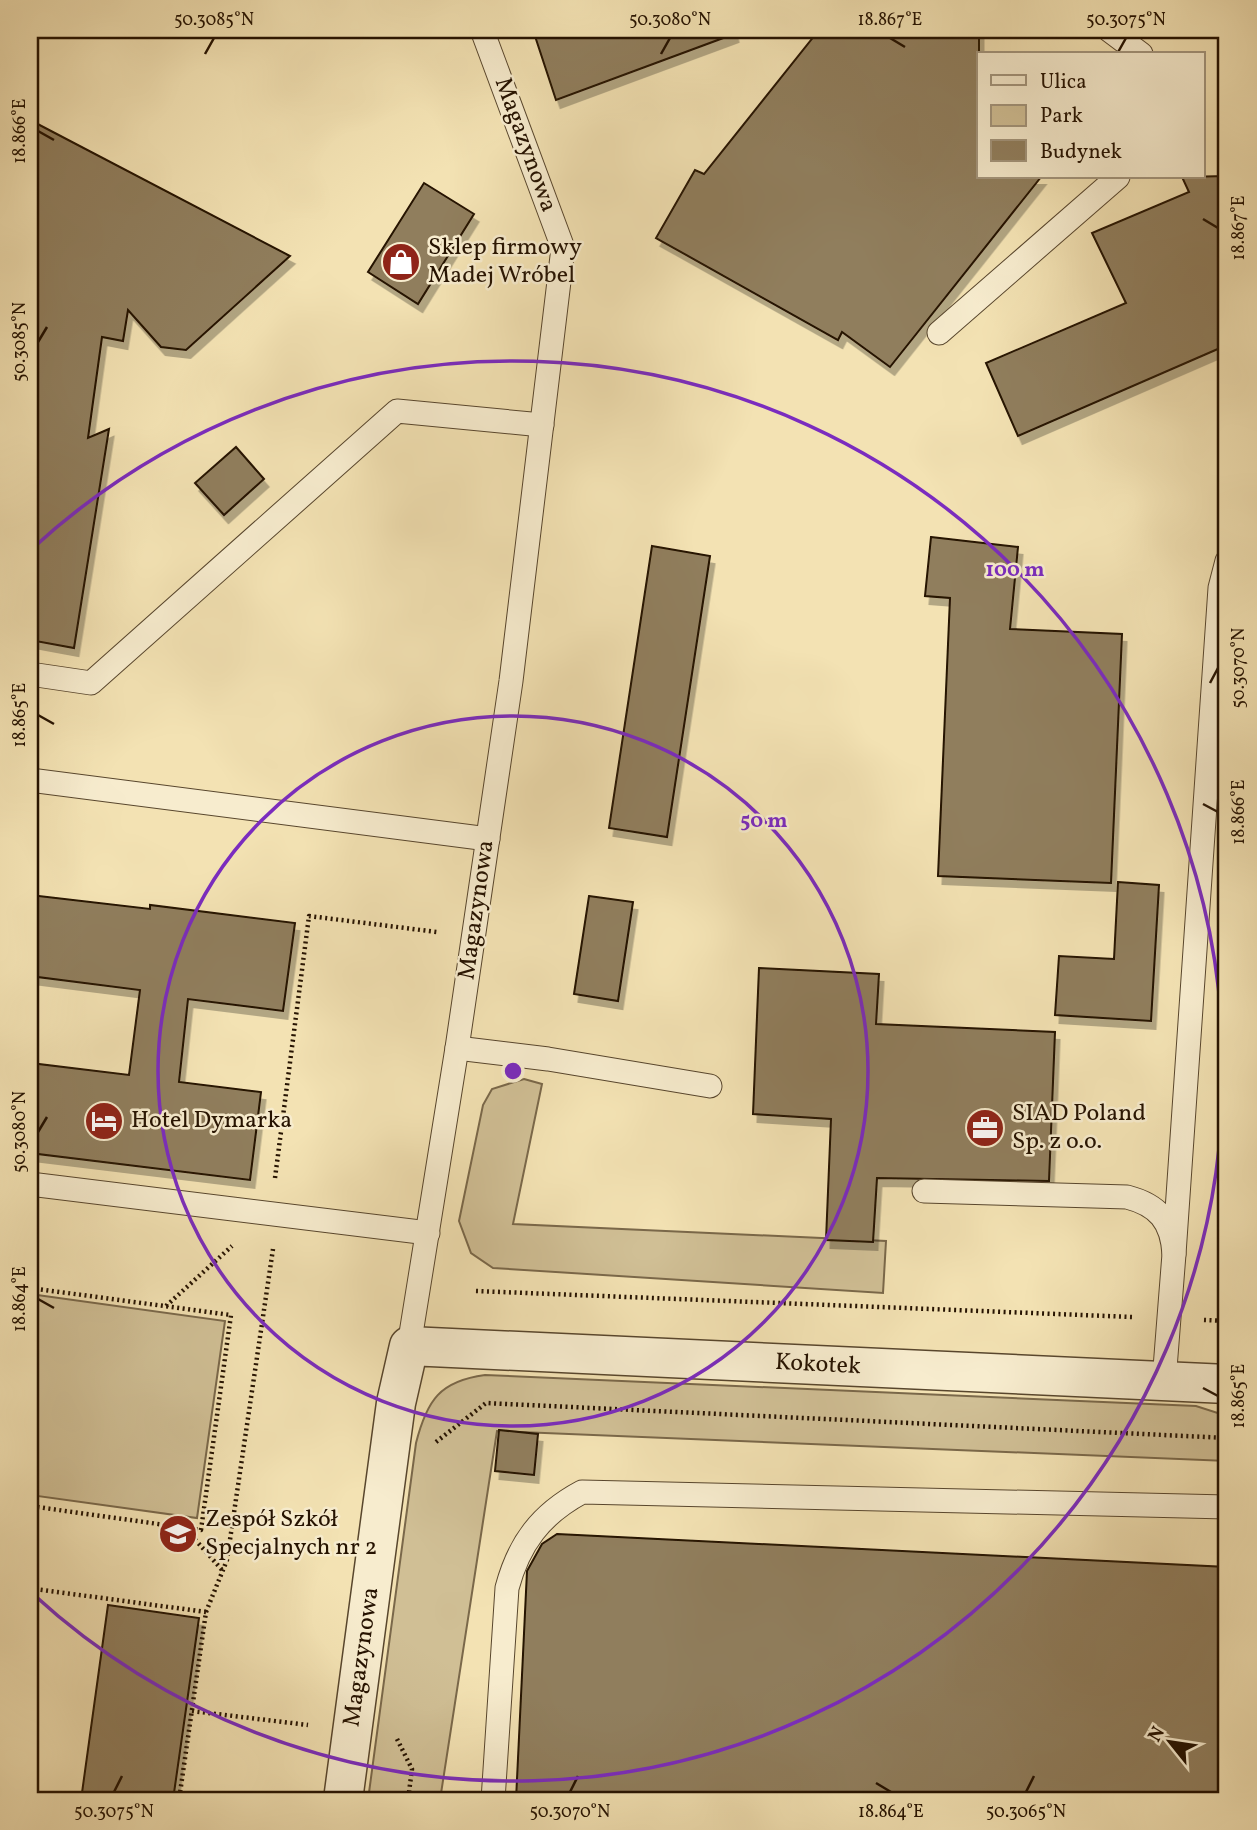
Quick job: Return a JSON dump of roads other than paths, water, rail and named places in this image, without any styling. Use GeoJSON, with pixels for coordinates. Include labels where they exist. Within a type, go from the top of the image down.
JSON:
{"type":"FeatureCollection","features":[{"type":"Feature","properties":{"kind":"street","name":"Kokotek"},"geometry":{"type":"LineString","coordinates":[[410,1346],[1227,1384]]}},
{"type":"Feature","properties":{"kind":"street","name":"Magazynowa"},"geometry":{"type":"LineString","coordinates":[[343,1800],[396,1403],[410,1346]]}},
{"type":"Feature","properties":{"kind":"lane","name":"Magazynowa"},"geometry":{"type":"LineString","coordinates":[[410,1346],[488,839],[563,248],[482,30]]}},
{"type":"Feature","properties":{"kind":"lane"},"geometry":{"type":"LineString","coordinates":[[1109,30],[1138,52]]}},
{"type":"Feature","properties":{"kind":"lane"},"geometry":{"type":"LineString","coordinates":[[939,333],[1117,178]]}},
{"type":"Feature","properties":{"kind":"lane"},"geometry":{"type":"LineString","coordinates":[[30,674],[91,683],[397,411],[542,425]]}},
{"type":"Feature","properties":{"kind":"lane"},"geometry":{"type":"LineString","coordinates":[[1164,1381],[1220,588],[1227,561]]}},
{"type":"Feature","properties":{"kind":"lane"},"geometry":{"type":"LineString","coordinates":[[30,780],[488,839]]}},
{"type":"Feature","properties":{"kind":"lane"},"geometry":{"type":"LineString","coordinates":[[457,1048],[548,1059],[710,1086]]}},
{"type":"Feature","properties":{"kind":"lane"},"geometry":{"type":"LineString","coordinates":[[30,1184],[428,1233]]}},
{"type":"Feature","properties":{"kind":"lane"},"geometry":{"type":"LineString","coordinates":[[924,1191],[1135,1199],[1158,1209],[1167,1221],[1173,1235],[1174,1254]]}},
{"type":"Feature","properties":{"kind":"lane"},"geometry":{"type":"LineString","coordinates":[[493,1800],[507,1588],[514,1563],[526,1539],[542,1520],[561,1503],[582,1492],[1227,1507]]}},
{"type":"Feature","properties":{"kind":"place","name":"Sklep firmowy Madej Wróbel"},"geometry":{"type":"Point","coordinates":[401,262]}},
{"type":"Feature","properties":{"kind":"place","name":"Hotel Dymarka"},"geometry":{"type":"Point","coordinates":[104,1121]}},
{"type":"Feature","properties":{"kind":"place","name":"SIAD Poland Sp. z o.o."},"geometry":{"type":"Point","coordinates":[985,1128]}},
{"type":"Feature","properties":{"kind":"place","name":"Zespół Szkół Specjalnych nr 2"},"geometry":{"type":"Point","coordinates":[178,1534]}}]}
